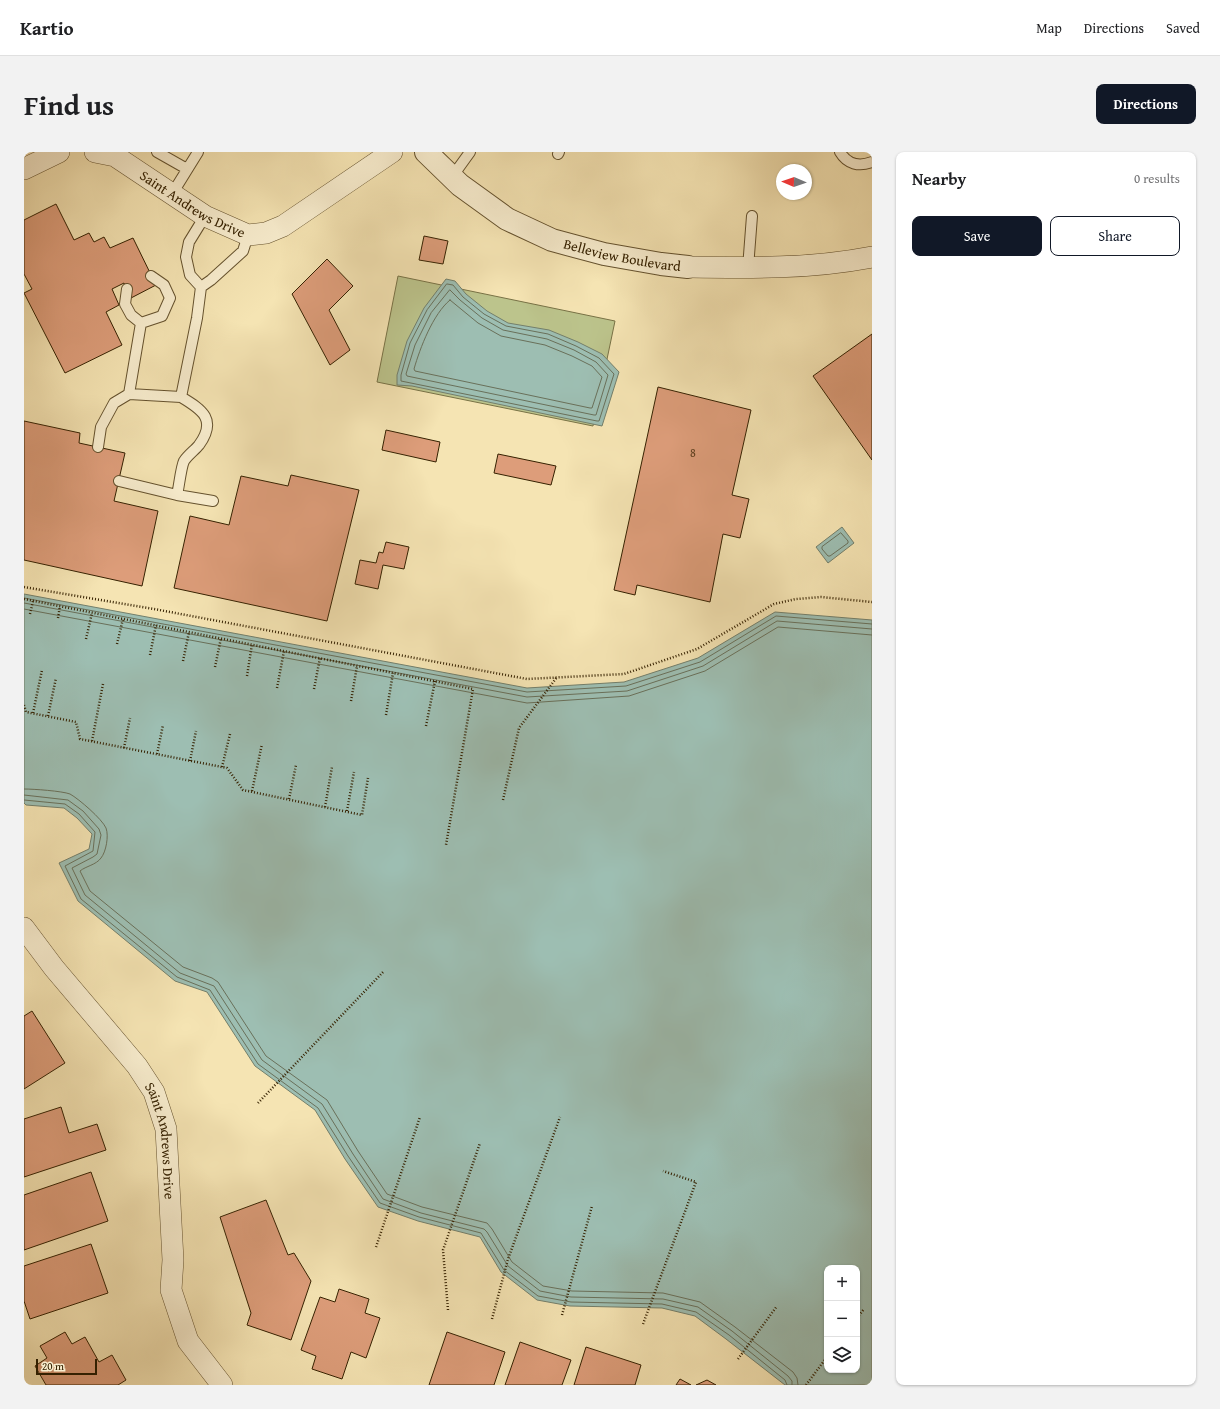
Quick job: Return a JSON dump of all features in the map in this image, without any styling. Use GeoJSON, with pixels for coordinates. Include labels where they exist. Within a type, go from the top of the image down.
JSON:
{"type":"FeatureCollection","features":[{"type":"Feature","properties":{"kind":"street"},"geometry":{"type":"LineString","coordinates":[[24,169],[59,152]]}},
{"type":"Feature","properties":{"kind":"street","name":"Saint Andrews Drive"},"geometry":{"type":"LineString","coordinates":[[109,153],[205,216],[248,235],[266,233],[283,226],[392,152]]}},
{"type":"Feature","properties":{"kind":"street","name":"Belleview Boulevard"},"geometry":{"type":"LineString","coordinates":[[426,152],[460,185],[507,219],[552,240],[604,254],[688,267],[748,268],[807,266],[847,262],[872,257]]}},
{"type":"Feature","properties":{"kind":"street","name":"Saint Andrews Drive"},"geometry":{"type":"LineString","coordinates":[[24,928],[54,968],[136,1066],[154,1092],[166,1129],[173,1260],[171,1290],[188,1341],[222,1385]]}},
{"type":"Feature","properties":{"kind":"lane"},"geometry":{"type":"LineString","coordinates":[[157,152],[187,169]]}},
{"type":"Feature","properties":{"kind":"lane"},"geometry":{"type":"LineString","coordinates":[[172,194],[198,152]]}},
{"type":"Feature","properties":{"kind":"lane"},"geometry":{"type":"LineString","coordinates":[[452,178],[470,152]]}},
{"type":"Feature","properties":{"kind":"lane"},"geometry":{"type":"LineString","coordinates":[[840,152],[849,162],[857,165],[865,165],[872,162]]}},
{"type":"Feature","properties":{"kind":"lane"},"geometry":{"type":"LineString","coordinates":[[201,287],[190,275],[186,258],[189,242],[205,216]]}},
{"type":"Feature","properties":{"kind":"lane"},"geometry":{"type":"LineString","coordinates":[[748,268],[752,216]]}},
{"type":"Feature","properties":{"kind":"lane"},"geometry":{"type":"LineString","coordinates":[[181,397],[197,318],[201,287],[211,280],[242,251],[248,235]]}},
{"type":"Feature","properties":{"kind":"lane"},"geometry":{"type":"LineString","coordinates":[[142,323],[162,316],[170,298],[164,285],[151,276]]}},
{"type":"Feature","properties":{"kind":"lane"},"geometry":{"type":"LineString","coordinates":[[127,289],[124,304],[131,315],[142,323]]}},
{"type":"Feature","properties":{"kind":"lane"},"geometry":{"type":"LineString","coordinates":[[129,394],[142,323]]}},
{"type":"Feature","properties":{"kind":"lane"},"geometry":{"type":"LineString","coordinates":[[98,447],[101,426],[114,403],[129,394],[181,397],[198,406],[208,419],[207,431],[199,445],[184,462],[177,495]]}},
{"type":"Feature","properties":{"kind":"lane"},"geometry":{"type":"LineString","coordinates":[[119,481],[177,495],[213,501]]}},
{"type":"Feature","properties":{"kind":"path"},"geometry":{"type":"LineString","coordinates":[[24,586],[527,679],[624,674],[697,648],[774,604],[796,599],[821,597],[872,602]]}},
{"type":"Feature","properties":{"kind":"path"},"geometry":{"type":"LineString","coordinates":[[24,599],[473,689],[446,845]]}},
{"type":"Feature","properties":{"kind":"path"},"geometry":{"type":"LineString","coordinates":[[30,614],[33,601]]}},
{"type":"Feature","properties":{"kind":"path"},"geometry":{"type":"LineString","coordinates":[[58,618],[60,606]]}},
{"type":"Feature","properties":{"kind":"path"},"geometry":{"type":"LineString","coordinates":[[86,639],[92,613]]}},
{"type":"Feature","properties":{"kind":"path"},"geometry":{"type":"LineString","coordinates":[[117,644],[123,619]]}},
{"type":"Feature","properties":{"kind":"path"},"geometry":{"type":"LineString","coordinates":[[150,655],[156,625]]}},
{"type":"Feature","properties":{"kind":"path"},"geometry":{"type":"LineString","coordinates":[[183,661],[189,632]]}},
{"type":"Feature","properties":{"kind":"path"},"geometry":{"type":"LineString","coordinates":[[215,668],[221,638]]}},
{"type":"Feature","properties":{"kind":"path"},"geometry":{"type":"LineString","coordinates":[[247,676],[252,644]]}},
{"type":"Feature","properties":{"kind":"path"},"geometry":{"type":"LineString","coordinates":[[277,688],[284,651]]}},
{"type":"Feature","properties":{"kind":"path"},"geometry":{"type":"LineString","coordinates":[[314,689],[320,658]]}},
{"type":"Feature","properties":{"kind":"path"},"geometry":{"type":"LineString","coordinates":[[351,701],[357,666]]}},
{"type":"Feature","properties":{"kind":"path"},"geometry":{"type":"LineString","coordinates":[[33,713],[42,670]]}},
{"type":"Feature","properties":{"kind":"path"},"geometry":{"type":"LineString","coordinates":[[386,715],[393,673]]}},
{"type":"Feature","properties":{"kind":"path"},"geometry":{"type":"LineString","coordinates":[[503,800],[519,728],[557,677]]}},
{"type":"Feature","properties":{"kind":"path"},"geometry":{"type":"LineString","coordinates":[[48,716],[56,678]]}},
{"type":"Feature","properties":{"kind":"path"},"geometry":{"type":"LineString","coordinates":[[426,726],[435,681]]}},
{"type":"Feature","properties":{"kind":"path"},"geometry":{"type":"LineString","coordinates":[[92,741],[103,684]]}},
{"type":"Feature","properties":{"kind":"path"},"geometry":{"type":"LineString","coordinates":[[24,705],[26,712],[76,722],[80,739],[227,768],[243,790],[252,792],[362,815],[368,778]]}},
{"type":"Feature","properties":{"kind":"path"},"geometry":{"type":"LineString","coordinates":[[124,748],[130,718]]}},
{"type":"Feature","properties":{"kind":"path"},"geometry":{"type":"LineString","coordinates":[[157,754],[163,725]]}},
{"type":"Feature","properties":{"kind":"path"},"geometry":{"type":"LineString","coordinates":[[190,761],[196,731]]}},
{"type":"Feature","properties":{"kind":"path"},"geometry":{"type":"LineString","coordinates":[[222,767],[230,734]]}},
{"type":"Feature","properties":{"kind":"path"},"geometry":{"type":"LineString","coordinates":[[252,792],[262,744]]}},
{"type":"Feature","properties":{"kind":"path"},"geometry":{"type":"LineString","coordinates":[[289,799],[296,765]]}},
{"type":"Feature","properties":{"kind":"path"},"geometry":{"type":"LineString","coordinates":[[325,807],[332,767]]}},
{"type":"Feature","properties":{"kind":"path"},"geometry":{"type":"LineString","coordinates":[[347,811],[354,772]]}},
{"type":"Feature","properties":{"kind":"path"},"geometry":{"type":"LineString","coordinates":[[258,1103],[384,971]]}},
{"type":"Feature","properties":{"kind":"path"},"geometry":{"type":"LineString","coordinates":[[376,1247],[420,1117]]}},
{"type":"Feature","properties":{"kind":"path"},"geometry":{"type":"LineString","coordinates":[[492,1319],[508,1259],[560,1117]]}},
{"type":"Feature","properties":{"kind":"path"},"geometry":{"type":"LineString","coordinates":[[448,1310],[443,1250],[480,1143]]}},
{"type":"Feature","properties":{"kind":"path"},"geometry":{"type":"LineString","coordinates":[[643,1324],[696,1182],[663,1171]]}},
{"type":"Feature","properties":{"kind":"path"},"geometry":{"type":"LineString","coordinates":[[562,1315],[592,1206]]}},
{"type":"Feature","properties":{"kind":"path"},"geometry":{"type":"LineString","coordinates":[[738,1359],[777,1306]]}},
{"type":"Feature","properties":{"kind":"path"},"geometry":{"type":"LineString","coordinates":[[860,1314],[864,1309]]}},
{"type":"Feature","properties":{"kind":"path"},"geometry":{"type":"LineString","coordinates":[[806,1385],[824,1361]]}},
{"type":"Feature","properties":{"kind":"green space"},"geometry":{"type":"Polygon","coordinates":[[[398,276],[615,321],[593,426],[377,382],[398,276]]]}},
{"type":"Feature","properties":{"kind":"water"},"geometry":{"type":"Polygon","coordinates":[[[446,279],[455,281],[466,294],[487,311],[508,323],[549,330],[602,354],[619,372],[602,426],[412,386],[397,385],[397,375],[407,341],[424,308],[446,279]]]}},
{"type":"Feature","properties":{"kind":"water"},"geometry":{"type":"Polygon","coordinates":[[[842,527],[854,543],[828,563],[816,547],[842,527]]]}},
{"type":"Feature","properties":{"kind":"water"},"geometry":{"type":"Polygon","coordinates":[[[24,594],[527,688],[624,682],[698,658],[775,612],[872,620],[872,1385],[785,1385],[695,1316],[662,1308],[570,1306],[537,1300],[501,1272],[480,1237],[418,1221],[378,1207],[345,1159],[315,1110],[255,1066],[207,992],[175,981],[78,901],[59,863],[89,849],[92,834],[77,818],[64,808],[26,805],[24,803],[24,594]]]}},
{"type":"Feature","properties":{"kind":"building"},"geometry":{"type":"Polygon","coordinates":[[[56,204],[74,240],[89,233],[94,242],[104,237],[110,248],[133,238],[156,285],[131,298],[124,283],[112,289],[119,305],[106,312],[122,345],[65,373],[24,293],[32,289],[24,274],[24,220],[56,204]]]}},
{"type":"Feature","properties":{"kind":"building"},"geometry":{"type":"Polygon","coordinates":[[[424,236],[448,241],[443,264],[419,260],[424,236]]]}},
{"type":"Feature","properties":{"kind":"building"},"geometry":{"type":"Polygon","coordinates":[[[327,259],[353,286],[329,310],[350,350],[330,365],[292,294],[327,259]]]}},
{"type":"Feature","properties":{"kind":"building"},"geometry":{"type":"Polygon","coordinates":[[[872,334],[872,460],[813,376],[872,334]]]}},
{"type":"Feature","properties":{"kind":"building"},"geometry":{"type":"Polygon","coordinates":[[[658,387],[751,410],[732,495],[749,499],[740,538],[723,534],[710,602],[637,585],[635,595],[614,590],[658,387]]]}},
{"type":"Feature","properties":{"kind":"building"},"geometry":{"type":"Polygon","coordinates":[[[24,421],[80,433],[79,443],[125,453],[114,501],[158,511],[142,586],[24,560],[24,421]]]}},
{"type":"Feature","properties":{"kind":"building"},"geometry":{"type":"Polygon","coordinates":[[[386,430],[440,442],[436,462],[382,450],[386,430]]]}},
{"type":"Feature","properties":{"kind":"building"},"geometry":{"type":"Polygon","coordinates":[[[498,454],[556,466],[551,485],[494,473],[498,454]]]}},
{"type":"Feature","properties":{"kind":"building"},"geometry":{"type":"Polygon","coordinates":[[[291,475],[359,490],[327,621],[174,588],[190,516],[229,525],[241,476],[288,486],[291,475]]]}},
{"type":"Feature","properties":{"kind":"building"},"geometry":{"type":"Polygon","coordinates":[[[386,542],[409,547],[404,569],[383,565],[378,589],[355,584],[360,560],[376,563],[379,552],[383,553],[386,542]]]}},
{"type":"Feature","properties":{"kind":"building"},"geometry":{"type":"Polygon","coordinates":[[[32,1011],[65,1063],[24,1089],[24,1016],[32,1011]]]}},
{"type":"Feature","properties":{"kind":"building"},"geometry":{"type":"Polygon","coordinates":[[[61,1107],[69,1133],[97,1124],[106,1150],[24,1177],[24,1119],[61,1107]]]}},
{"type":"Feature","properties":{"kind":"building"},"geometry":{"type":"Polygon","coordinates":[[[91,1172],[108,1221],[24,1250],[24,1195],[91,1172]]]}},
{"type":"Feature","properties":{"kind":"building"},"geometry":{"type":"Polygon","coordinates":[[[266,1200],[288,1255],[294,1253],[311,1281],[291,1340],[247,1325],[251,1313],[220,1217],[266,1200]]]}},
{"type":"Feature","properties":{"kind":"building"},"geometry":{"type":"Polygon","coordinates":[[[91,1244],[108,1293],[30,1319],[24,1301],[24,1266],[91,1244]]]}},
{"type":"Feature","properties":{"kind":"building"},"geometry":{"type":"Polygon","coordinates":[[[339,1289],[369,1299],[365,1313],[380,1318],[366,1358],[351,1352],[342,1379],[312,1369],[316,1356],[301,1350],[320,1297],[335,1302],[339,1289]]]}},
{"type":"Feature","properties":{"kind":"building"},"geometry":{"type":"Polygon","coordinates":[[[65,1332],[72,1344],[85,1337],[99,1362],[112,1355],[126,1380],[118,1385],[46,1385],[35,1366],[47,1358],[40,1346],[65,1332]]]}},
{"type":"Feature","properties":{"kind":"building"},"geometry":{"type":"Polygon","coordinates":[[[447,1332],[505,1352],[494,1385],[429,1385],[447,1332]]]}},
{"type":"Feature","properties":{"kind":"building"},"geometry":{"type":"Polygon","coordinates":[[[520,1342],[571,1360],[562,1385],[505,1385],[520,1342]]]}},
{"type":"Feature","properties":{"kind":"building"},"geometry":{"type":"Polygon","coordinates":[[[586,1347],[641,1365],[635,1385],[574,1385],[586,1347]]]}},
{"type":"Feature","properties":{"kind":"building"},"geometry":{"type":"Polygon","coordinates":[[[680,1379],[691,1385],[676,1385],[680,1379]]]}},
{"type":"Feature","properties":{"kind":"building"},"geometry":{"type":"Polygon","coordinates":[[[707,1380],[716,1385],[696,1385],[707,1380]]]}}]}
